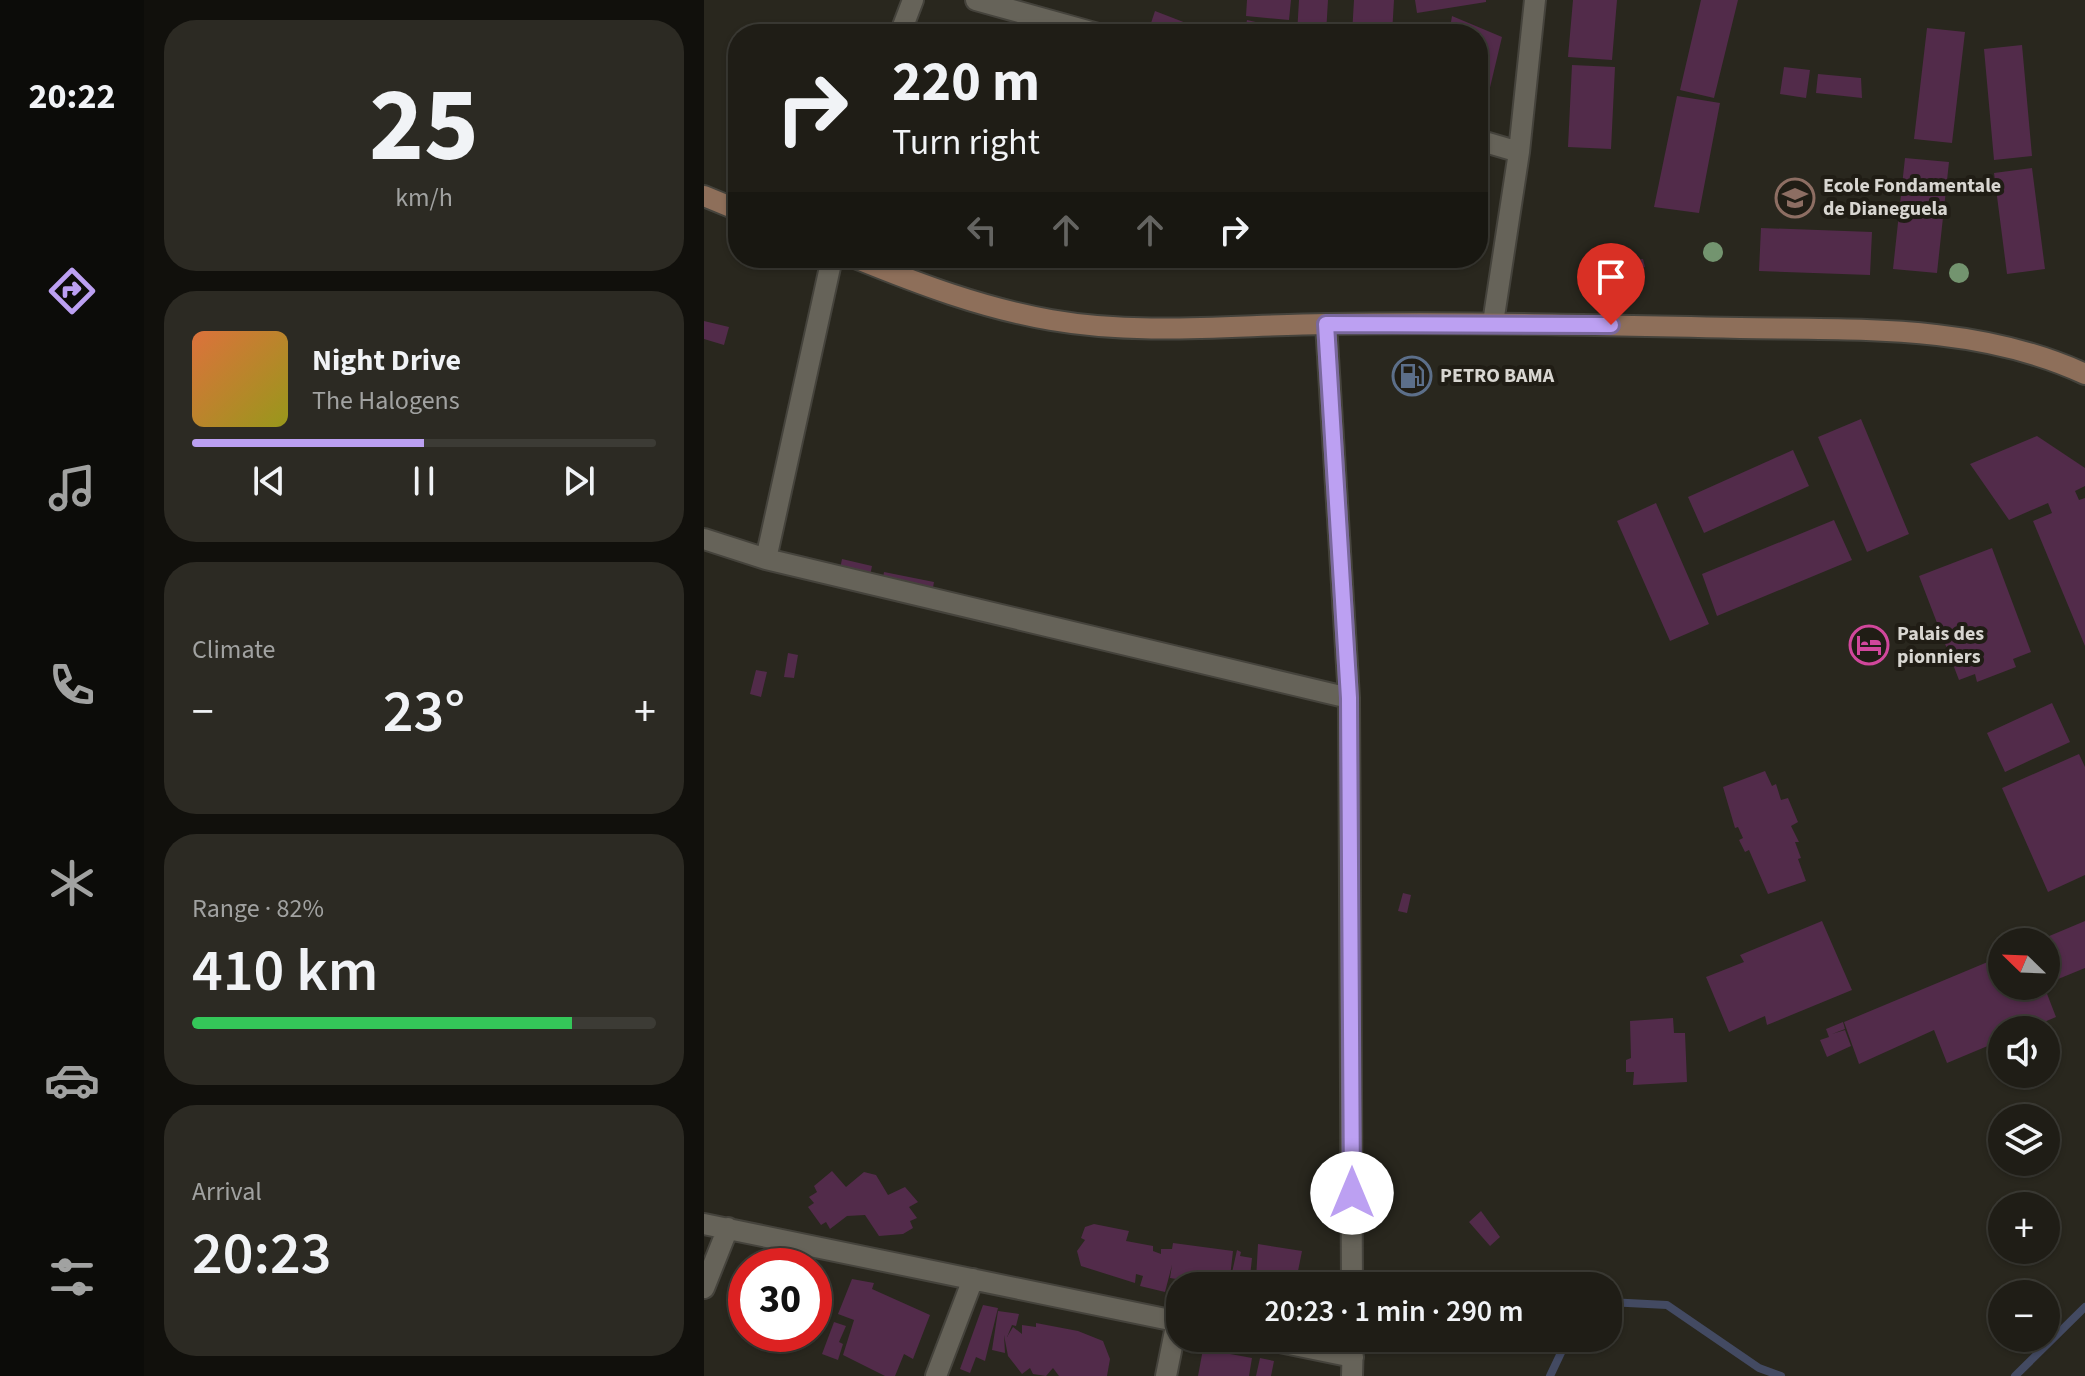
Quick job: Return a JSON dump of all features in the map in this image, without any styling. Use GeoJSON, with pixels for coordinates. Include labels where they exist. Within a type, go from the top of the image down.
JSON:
{"type":"FeatureCollection","features":[{"type":"Feature","properties":{"kind":"main road"},"geometry":{"type":"LineString","coordinates":[[704,196],[728,206]]}},
{"type":"Feature","properties":{"kind":"main road"},"geometry":{"type":"LineString","coordinates":[[880,268],[949,296],[1051,320],[1125,329],[1493,323],[1932,333],[2046,356],[2085,374]]}},
{"type":"Feature","properties":{"kind":"street"},"geometry":{"type":"LineString","coordinates":[[904,24],[913,0]]}},
{"type":"Feature","properties":{"kind":"street"},"geometry":{"type":"LineString","coordinates":[[976,0],[1062,24]]}},
{"type":"Feature","properties":{"kind":"street"},"geometry":{"type":"LineString","coordinates":[[1493,323],[1519,152],[1535,0]]}},
{"type":"Feature","properties":{"kind":"street"},"geometry":{"type":"LineString","coordinates":[[1488,143],[1519,152]]}},
{"type":"Feature","properties":{"kind":"street"},"geometry":{"type":"LineString","coordinates":[[766,559],[830,268]]}},
{"type":"Feature","properties":{"kind":"street"},"geometry":{"type":"LineString","coordinates":[[1326,324],[1349,698],[1352,1272]]}},
{"type":"Feature","properties":{"kind":"street"},"geometry":{"type":"LineString","coordinates":[[704,539],[766,559],[1349,698]]}},
{"type":"Feature","properties":{"kind":"street"},"geometry":{"type":"LineString","coordinates":[[704,1224],[1166,1319]]}},
{"type":"Feature","properties":{"kind":"street"},"geometry":{"type":"LineString","coordinates":[[704,1288],[728,1228]]}},
{"type":"Feature","properties":{"kind":"street"},"geometry":{"type":"LineString","coordinates":[[936,1376],[973,1279]]}},
{"type":"Feature","properties":{"kind":"street"},"geometry":{"type":"LineString","coordinates":[[1166,1376],[1171,1352]]}},
{"type":"Feature","properties":{"kind":"street"},"geometry":{"type":"LineString","coordinates":[[1329,1352],[1353,1357]]}},
{"type":"Feature","properties":{"kind":"building"},"geometry":{"type":"Polygon","coordinates":[[[1247,0],[1291,0],[1289,20],[1246,16],[1247,0]]]}},
{"type":"Feature","properties":{"kind":"building"},"geometry":{"type":"Polygon","coordinates":[[[1299,0],[1328,0],[1327,24],[1298,24],[1299,0]]]}},
{"type":"Feature","properties":{"kind":"building"},"geometry":{"type":"Polygon","coordinates":[[[1354,0],[1394,0],[1393,24],[1353,24],[1354,0]]]}},
{"type":"Feature","properties":{"kind":"building"},"geometry":{"type":"Polygon","coordinates":[[[1415,0],[1486,0],[1486,2],[1417,13],[1415,0]]]}},
{"type":"Feature","properties":{"kind":"building"},"geometry":{"type":"Polygon","coordinates":[[[1573,0],[1617,0],[1612,60],[1568,57],[1573,0]]]}},
{"type":"Feature","properties":{"kind":"building"},"geometry":{"type":"Polygon","coordinates":[[[1701,0],[1738,0],[1714,98],[1680,90],[1701,0]]]}},
{"type":"Feature","properties":{"kind":"building"},"geometry":{"type":"Polygon","coordinates":[[[1155,11],[1189,24],[1151,24],[1155,11]]]}},
{"type":"Feature","properties":{"kind":"building"},"geometry":{"type":"Polygon","coordinates":[[[1452,16],[1471,24],[1451,24],[1452,16]]]}},
{"type":"Feature","properties":{"kind":"building"},"geometry":{"type":"Polygon","coordinates":[[[1927,28],[1965,32],[1952,143],[1914,139],[1927,28]]]}},
{"type":"Feature","properties":{"kind":"building"},"geometry":{"type":"Polygon","coordinates":[[[1488,31],[1502,37],[1488,96],[1488,31]]]}},
{"type":"Feature","properties":{"kind":"building"},"geometry":{"type":"Polygon","coordinates":[[[2022,45],[2032,156],[1994,160],[1984,49],[2022,45]]]}},
{"type":"Feature","properties":{"kind":"building"},"geometry":{"type":"Polygon","coordinates":[[[1572,65],[1615,67],[1611,149],[1568,147],[1572,65]]]}},
{"type":"Feature","properties":{"kind":"building"},"geometry":{"type":"Polygon","coordinates":[[[1784,67],[1810,70],[1806,98],[1780,94],[1784,67]]]}},
{"type":"Feature","properties":{"kind":"building"},"geometry":{"type":"Polygon","coordinates":[[[1818,74],[1861,78],[1862,98],[1816,93],[1818,74]]]}},
{"type":"Feature","properties":{"kind":"building"},"geometry":{"type":"Polygon","coordinates":[[[1677,96],[1720,103],[1699,213],[1654,207],[1677,96]]]}},
{"type":"Feature","properties":{"kind":"building"},"geometry":{"type":"Polygon","coordinates":[[[1905,158],[1949,162],[1937,273],[1893,269],[1905,158]]]}},
{"type":"Feature","properties":{"kind":"building"},"geometry":{"type":"Polygon","coordinates":[[[2032,168],[2045,269],[2007,274],[1994,173],[2032,168]]]}},
{"type":"Feature","properties":{"kind":"building"},"geometry":{"type":"Polygon","coordinates":[[[1761,228],[1872,232],[1870,275],[1759,271],[1761,228]]]}},
{"type":"Feature","properties":{"kind":"building"},"geometry":{"type":"Polygon","coordinates":[[[1643,259],[1645,267],[1627,271],[1624,261],[1643,259]]]}},
{"type":"Feature","properties":{"kind":"building"},"geometry":{"type":"Polygon","coordinates":[[[1615,260],[1617,269],[1599,272],[1598,263],[1615,260]]]}},
{"type":"Feature","properties":{"kind":"building"},"geometry":{"type":"Polygon","coordinates":[[[704,321],[729,327],[724,345],[704,339],[704,321]]]}},
{"type":"Feature","properties":{"kind":"building"},"geometry":{"type":"Polygon","coordinates":[[[1861,419],[1909,534],[1867,552],[1818,437],[1861,419]]]}},
{"type":"Feature","properties":{"kind":"building"},"geometry":{"type":"Polygon","coordinates":[[[2037,436],[2085,468],[2085,486],[2075,491],[2079,500],[2085,498],[2085,646],[2033,521],[2052,513],[2048,503],[2009,520],[1970,464],[2037,436]]]}},
{"type":"Feature","properties":{"kind":"building"},"geometry":{"type":"Polygon","coordinates":[[[1793,450],[1809,486],[1704,533],[1688,497],[1793,450]]]}},
{"type":"Feature","properties":{"kind":"building"},"geometry":{"type":"Polygon","coordinates":[[[1656,503],[1709,624],[1670,641],[1617,521],[1656,503]]]}},
{"type":"Feature","properties":{"kind":"building"},"geometry":{"type":"Polygon","coordinates":[[[1834,520],[1852,560],[1717,616],[1702,574],[1834,520]]]}},
{"type":"Feature","properties":{"kind":"building"},"geometry":{"type":"Polygon","coordinates":[[[1992,548],[2031,652],[2013,659],[2016,667],[1977,682],[1975,674],[1959,680],[1919,576],[1992,548]]]}},
{"type":"Feature","properties":{"kind":"building"},"geometry":{"type":"Polygon","coordinates":[[[842,559],[872,566],[869,581],[839,574],[842,559]]]}},
{"type":"Feature","properties":{"kind":"building"},"geometry":{"type":"Polygon","coordinates":[[[884,572],[934,582],[932,593],[882,583],[884,572]]]}},
{"type":"Feature","properties":{"kind":"building"},"geometry":{"type":"Polygon","coordinates":[[[788,653],[798,655],[794,678],[784,677],[788,653]]]}},
{"type":"Feature","properties":{"kind":"building"},"geometry":{"type":"Polygon","coordinates":[[[756,670],[767,672],[761,697],[750,694],[756,670]]]}},
{"type":"Feature","properties":{"kind":"building"},"geometry":{"type":"Polygon","coordinates":[[[2052,703],[2070,742],[2005,772],[1987,733],[2052,703]]]}},
{"type":"Feature","properties":{"kind":"building"},"geometry":{"type":"Polygon","coordinates":[[[2079,754],[2085,767],[2085,875],[2048,892],[2002,788],[2079,754]]]}},
{"type":"Feature","properties":{"kind":"building"},"geometry":{"type":"Polygon","coordinates":[[[1765,771],[1772,786],[1776,784],[1781,800],[1788,798],[1798,822],[1791,826],[1799,842],[1795,842],[1806,881],[1768,894],[1749,850],[1745,852],[1739,840],[1743,838],[1738,827],[1735,828],[1723,787],[1765,771]]]}},
{"type":"Feature","properties":{"kind":"building"},"geometry":{"type":"Polygon","coordinates":[[[1403,893],[1411,895],[1407,913],[1398,911],[1403,893]]]}},
{"type":"Feature","properties":{"kind":"building"},"geometry":{"type":"Polygon","coordinates":[[[1822,921],[1852,990],[1767,1025],[1765,1016],[1729,1032],[1706,977],[1744,962],[1740,955],[1822,921]]]}},
{"type":"Feature","properties":{"kind":"building"},"geometry":{"type":"Polygon","coordinates":[[[2085,921],[2085,968],[2060,978],[2060,932],[2085,921]]]}},
{"type":"Feature","properties":{"kind":"building"},"geometry":{"type":"Polygon","coordinates":[[[1988,962],[1988,1000],[2049,1000],[2056,1016],[1988,1016],[1988,1046],[1947,1063],[1934,1030],[1859,1064],[1844,1022],[1988,962]]]}},
{"type":"Feature","properties":{"kind":"building"},"geometry":{"type":"Polygon","coordinates":[[[1673,1018],[1674,1033],[1685,1033],[1687,1082],[1633,1085],[1634,1072],[1626,1072],[1626,1060],[1631,1058],[1630,1021],[1673,1018]]]}},
{"type":"Feature","properties":{"kind":"building"},"geometry":{"type":"Polygon","coordinates":[[[1843,1022],[1845,1029],[1832,1034],[1845,1030],[1851,1046],[1827,1057],[1820,1040],[1829,1037],[1826,1029],[1843,1022]]]}},
{"type":"Feature","properties":{"kind":"building"},"geometry":{"type":"Polygon","coordinates":[[[832,1171],[846,1187],[864,1172],[876,1175],[888,1195],[905,1187],[918,1202],[909,1207],[917,1218],[910,1221],[913,1228],[903,1234],[879,1236],[865,1215],[847,1216],[830,1229],[826,1222],[821,1225],[808,1207],[814,1203],[809,1197],[817,1192],[814,1186],[832,1171]]]}},
{"type":"Feature","properties":{"kind":"building"},"geometry":{"type":"Polygon","coordinates":[[[1481,1211],[1500,1237],[1490,1246],[1469,1222],[1481,1211]]]}},
{"type":"Feature","properties":{"kind":"building"},"geometry":{"type":"Polygon","coordinates":[[[1094,1224],[1129,1231],[1126,1241],[1153,1246],[1153,1251],[1161,1254],[1161,1249],[1172,1249],[1173,1243],[1233,1251],[1231,1272],[1171,1272],[1172,1265],[1170,1272],[1166,1272],[1165,1292],[1140,1286],[1143,1276],[1136,1274],[1135,1283],[1081,1266],[1077,1251],[1085,1240],[1081,1238],[1085,1227],[1094,1224]]]}},
{"type":"Feature","properties":{"kind":"building"},"geometry":{"type":"Polygon","coordinates":[[[1258,1244],[1302,1251],[1298,1272],[1256,1272],[1258,1244]]]}},
{"type":"Feature","properties":{"kind":"building"},"geometry":{"type":"Polygon","coordinates":[[[1237,1250],[1241,1252],[1240,1256],[1252,1258],[1251,1272],[1232,1272],[1237,1250]]]}},
{"type":"Feature","properties":{"kind":"building"},"geometry":{"type":"Polygon","coordinates":[[[852,1279],[874,1283],[872,1289],[930,1315],[913,1359],[904,1354],[895,1376],[885,1376],[843,1355],[854,1320],[838,1314],[852,1279]]]}},
{"type":"Feature","properties":{"kind":"building"},"geometry":{"type":"Polygon","coordinates":[[[983,1305],[998,1308],[985,1361],[976,1357],[970,1373],[960,1369],[983,1305]]]}},
{"type":"Feature","properties":{"kind":"building"},"geometry":{"type":"Polygon","coordinates":[[[998,1311],[1019,1314],[1016,1326],[1012,1325],[1007,1337],[1013,1327],[1022,1334],[1022,1325],[1036,1327],[1036,1323],[1078,1331],[1103,1341],[1110,1359],[1107,1376],[1059,1376],[1053,1368],[1046,1376],[1033,1374],[1030,1368],[1022,1374],[1008,1356],[1004,1335],[1005,1353],[992,1350],[998,1311]]]}},
{"type":"Feature","properties":{"kind":"building"},"geometry":{"type":"Polygon","coordinates":[[[834,1322],[846,1326],[839,1342],[843,1344],[838,1360],[822,1354],[832,1352],[834,1322]]]}},
{"type":"Feature","properties":{"kind":"building"},"geometry":{"type":"Polygon","coordinates":[[[1202,1352],[1252,1358],[1249,1376],[1198,1376],[1202,1352]]]}},
{"type":"Feature","properties":{"kind":"building"},"geometry":{"type":"Polygon","coordinates":[[[1260,1358],[1274,1361],[1271,1376],[1256,1376],[1260,1358]]]}},
{"type":"Feature","properties":{"kind":"waterway"},"geometry":{"type":"LineString","coordinates":[[1622,1303],[1667,1305],[1759,1368],[1781,1376]]}},
{"type":"Feature","properties":{"kind":"waterway"},"geometry":{"type":"LineString","coordinates":[[2015,1376],[2085,1307]]}},
{"type":"Feature","properties":{"kind":"waterway"},"geometry":{"type":"LineString","coordinates":[[1550,1376],[1561,1352]]}},
{"type":"Feature","properties":{"kind":"place","name":"Ecole Fondamentale de Dianeguela"},"geometry":{"type":"Point","coordinates":[1795,198]}},
{"type":"Feature","properties":{"kind":"place","name":"PETRO BAMA"},"geometry":{"type":"Point","coordinates":[1412,376]}},
{"type":"Feature","properties":{"kind":"place","name":"Palais des pionniers"},"geometry":{"type":"Point","coordinates":[1869,645]}},
{"type":"Feature","properties":{"kind":"route"},"geometry":{"type":"LineString","coordinates":[[1352,1193],[1349,698],[1326,324],[1611,325]]}}]}
